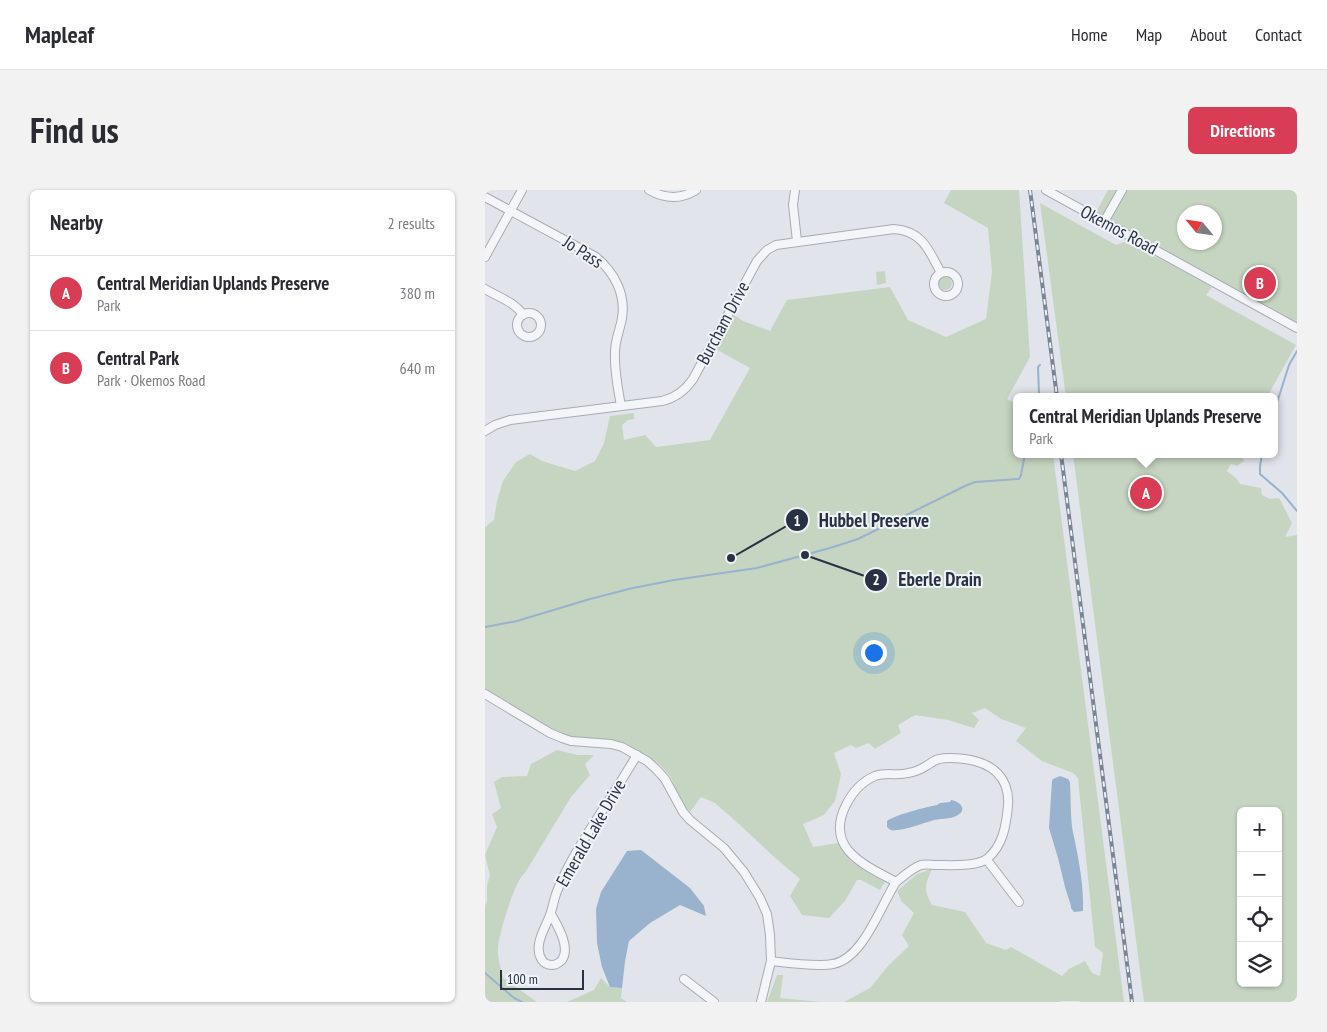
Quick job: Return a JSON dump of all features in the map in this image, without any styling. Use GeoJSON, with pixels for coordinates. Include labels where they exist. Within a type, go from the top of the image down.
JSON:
{"type":"FeatureCollection","features":[{"type":"Feature","properties":{"kind":"street"},"geometry":{"type":"LineString","coordinates":[[485,257],[521,190]]}},
{"type":"Feature","properties":{"kind":"street"},"geometry":{"type":"LineString","coordinates":[[649,190],[660,195],[675,198],[696,190]]}},
{"type":"Feature","properties":{"kind":"street"},"geometry":{"type":"LineString","coordinates":[[795,190],[793,205],[797,241]]}},
{"type":"Feature","properties":{"kind":"street","name":"Okemos Road"},"geometry":{"type":"LineString","coordinates":[[1046,190],[1297,328]]}},
{"type":"Feature","properties":{"kind":"street"},"geometry":{"type":"LineString","coordinates":[[1104,222],[1121,190]]}},
{"type":"Feature","properties":{"kind":"street","name":"Jo Pass"},"geometry":{"type":"LineString","coordinates":[[485,197],[596,257],[614,277],[622,303],[622,317],[616,338],[615,353],[621,406]]}},
{"type":"Feature","properties":{"kind":"street","name":"Burcham Drive"},"geometry":{"type":"LineString","coordinates":[[485,431],[510,420],[667,400],[676,396],[693,379],[759,257],[776,245],[895,229],[905,230],[923,242],[941,273]]}},
{"type":"Feature","properties":{"kind":"street"},"geometry":{"type":"LineString","coordinates":[[485,289],[512,304],[523,316]]}},
{"type":"Feature","properties":{"kind":"street"},"geometry":{"type":"LineString","coordinates":[[485,694],[550,733],[562,738],[582,743],[611,744],[622,747],[637,755],[665,778],[683,812],[724,848],[744,872],[760,898],[767,914],[771,962],[761,1002]]}},
{"type":"Feature","properties":{"kind":"street","name":"Emerald Lake Drive"},"geometry":{"type":"LineString","coordinates":[[551,914],[563,938],[565,948],[563,958],[556,964],[551,965],[547,964],[540,956],[540,948],[544,928],[551,914],[556,894],[581,844],[637,755]]}},
{"type":"Feature","properties":{"kind":"street"},"geometry":{"type":"LineString","coordinates":[[771,962],[825,965],[843,961],[862,942],[896,882],[909,872],[922,865],[970,864],[987,860],[1003,837],[1007,808],[1008,794],[1004,782],[997,772],[986,764],[951,758],[936,760],[914,772],[877,775],[859,786],[850,797],[844,810],[841,823],[841,837],[853,857],[896,882]]}},
{"type":"Feature","properties":{"kind":"street"},"geometry":{"type":"LineString","coordinates":[[987,860],[1019,902]]}},
{"type":"Feature","properties":{"kind":"street"},"geometry":{"type":"LineString","coordinates":[[685,979],[714,1002]]}},
{"type":"Feature","properties":{"kind":"green space"},"geometry":{"type":"Polygon","coordinates":[[[951,190],[1019,190],[1030,357],[1007,399],[1013,402],[1013,458],[1054,458],[1124,1002],[844,1002],[870,988],[888,966],[909,946],[902,935],[914,913],[902,902],[897,891],[917,874],[932,869],[926,891],[932,905],[965,912],[986,943],[1006,950],[1011,947],[1062,976],[1069,969],[1085,961],[1092,973],[1100,976],[1103,953],[1095,947],[1078,778],[1073,773],[1042,761],[1016,741],[1026,728],[1001,719],[985,708],[972,713],[979,720],[974,728],[948,720],[915,715],[898,725],[901,733],[875,749],[869,743],[856,748],[851,745],[834,753],[841,774],[835,801],[824,815],[803,824],[813,847],[838,843],[851,861],[885,882],[880,890],[861,880],[857,880],[845,901],[829,918],[802,915],[790,896],[800,879],[715,803],[701,797],[690,812],[681,802],[671,777],[659,764],[622,744],[607,740],[571,737],[549,728],[485,689],[485,527],[494,520],[503,481],[516,462],[530,454],[542,461],[575,471],[595,461],[604,443],[610,416],[634,413],[634,419],[628,420],[622,425],[624,440],[645,435],[656,447],[710,440],[750,368],[714,348],[733,314],[743,321],[770,331],[787,300],[890,287],[908,320],[946,337],[986,319],[992,272],[988,228],[944,203],[951,190]]]}},
{"type":"Feature","properties":{"kind":"green space"},"geometry":{"type":"Polygon","coordinates":[[[1108,190],[1297,190],[1297,324],[1095,214],[1108,190]]]}},
{"type":"Feature","properties":{"kind":"green space"},"geometry":{"type":"Polygon","coordinates":[[[1040,203],[1116,245],[1124,242],[1169,263],[1212,287],[1206,295],[1296,345],[1269,393],[1065,393],[1040,203]]]}},
{"type":"Feature","properties":{"kind":"green space"},"geometry":{"type":"Polygon","coordinates":[[[885,271],[886,283],[877,285],[876,272],[885,271]]]}},
{"type":"Feature","properties":{"kind":"green space"},"geometry":{"type":"Polygon","coordinates":[[[942,276],[948,276],[952,283],[948,290],[942,290],[938,286],[938,280],[942,276]]]}},
{"type":"Feature","properties":{"kind":"green space"},"geometry":{"type":"Polygon","coordinates":[[[1074,458],[1242,458],[1244,461],[1237,466],[1231,464],[1227,471],[1240,484],[1261,488],[1262,495],[1270,499],[1279,498],[1292,523],[1285,537],[1297,535],[1297,1002],[1144,1002],[1074,458]]]}},
{"type":"Feature","properties":{"kind":"green space"},"geometry":{"type":"Polygon","coordinates":[[[557,750],[578,755],[594,755],[585,764],[590,775],[571,797],[521,877],[504,919],[498,947],[503,978],[537,1002],[485,1002],[485,906],[490,875],[485,855],[497,827],[492,814],[501,808],[494,782],[502,777],[527,776],[531,764],[557,750]]]}},
{"type":"Feature","properties":{"kind":"green space"},"geometry":{"type":"Polygon","coordinates":[[[777,975],[783,975],[780,998],[821,1002],[767,1002],[777,975]]]}},
{"type":"Feature","properties":{"kind":"green space"},"geometry":{"type":"Polygon","coordinates":[[[601,978],[610,987],[622,988],[621,998],[627,1002],[567,1002],[594,990],[601,978]]]}},
{"type":"Feature","properties":{"kind":"water"},"geometry":{"type":"Polygon","coordinates":[[[1060,776],[1068,779],[1070,782],[1072,824],[1081,874],[1083,911],[1074,912],[1071,908],[1049,828],[1052,781],[1060,776]]]}},
{"type":"Feature","properties":{"kind":"water"},"geometry":{"type":"Polygon","coordinates":[[[951,800],[962,808],[961,813],[955,817],[934,820],[910,828],[890,830],[887,827],[887,821],[897,816],[940,803],[950,802],[951,800]]]}},
{"type":"Feature","properties":{"kind":"water"},"geometry":{"type":"Polygon","coordinates":[[[641,850],[690,888],[704,906],[706,916],[680,905],[650,923],[629,941],[622,988],[610,987],[602,967],[597,943],[596,909],[601,892],[627,851],[641,850]]]}},
{"type":"Feature","properties":{"kind":"waterway"},"geometry":{"type":"LineString","coordinates":[[1278,400],[1289,365],[1297,351]]}},
{"type":"Feature","properties":{"kind":"waterway"},"geometry":{"type":"LineString","coordinates":[[1039,393],[1038,367],[1040,365]]}},
{"type":"Feature","properties":{"kind":"waterway"},"geometry":{"type":"LineString","coordinates":[[485,627],[517,621],[633,588],[757,568],[830,548],[858,539],[975,482],[1019,479],[1024,458]]}},
{"type":"Feature","properties":{"kind":"waterway"},"geometry":{"type":"LineString","coordinates":[[1261,458],[1260,474],[1282,493],[1297,511]]}},
{"type":"Feature","properties":{"kind":"waterway"},"geometry":{"type":"LineString","coordinates":[[485,973],[514,998],[522,1002]]}},
{"type":"Feature","properties":{"kind":"railway"},"geometry":{"type":"LineString","coordinates":[[1030,190],[1056,393]]}},
{"type":"Feature","properties":{"kind":"railway"},"geometry":{"type":"LineString","coordinates":[[1062,458],[1132,1002]]}},
{"type":"Feature","properties":{"kind":"place","name":"Central Park"},"geometry":{"type":"Point","coordinates":[1260,283]}},
{"type":"Feature","properties":{"kind":"place","name":"Central Meridian Uplands Preserve"},"geometry":{"type":"Point","coordinates":[1146,493]}},
{"type":"Feature","properties":{"kind":"place","name":"Eberle Drain"},"geometry":{"type":"Point","coordinates":[805,555]}},
{"type":"Feature","properties":{"kind":"place","name":"Hubbel Preserve"},"geometry":{"type":"Point","coordinates":[731,558]}}]}
